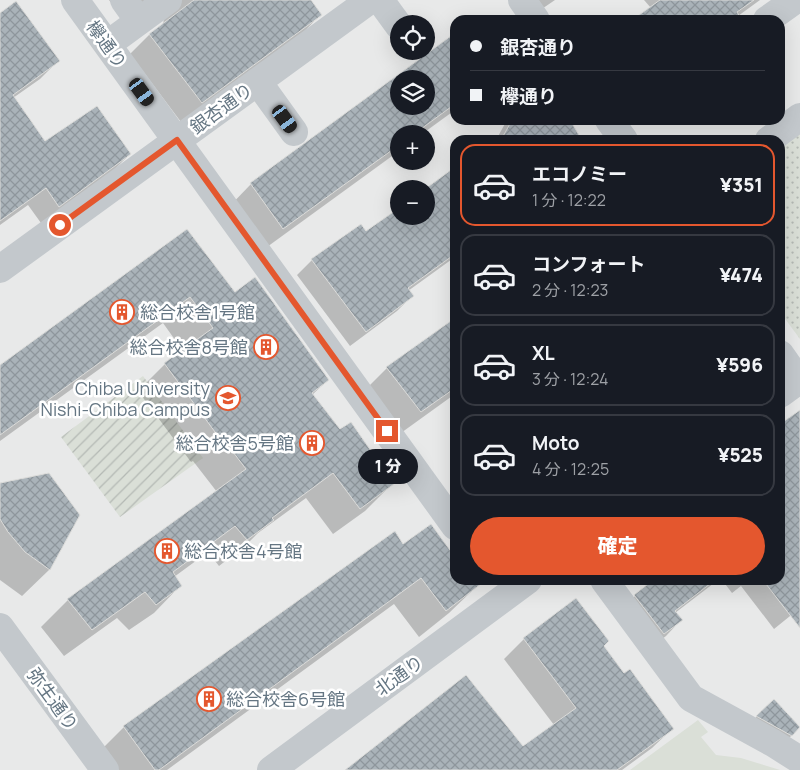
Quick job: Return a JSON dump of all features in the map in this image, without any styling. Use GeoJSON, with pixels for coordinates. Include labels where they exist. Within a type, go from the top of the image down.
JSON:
{"type":"FeatureCollection","features":[{"type":"Feature","properties":{"kind":"lane","name":"欅通り"},"geometry":{"type":"LineString","coordinates":[[76,0],[450,519]]}},
{"type":"Feature","properties":{"kind":"lane"},"geometry":{"type":"LineString","coordinates":[[108,44],[132,10],[168,0]]}},
{"type":"Feature","properties":{"kind":"lane","name":"銀杏通り"},"geometry":{"type":"LineString","coordinates":[[0,269],[370,0]]}},
{"type":"Feature","properties":{"kind":"lane"},"geometry":{"type":"LineString","coordinates":[[380,0],[391,15]]}},
{"type":"Feature","properties":{"kind":"lane"},"geometry":{"type":"LineString","coordinates":[[522,0],[532,15]]}},
{"type":"Feature","properties":{"kind":"lane"},"geometry":{"type":"LineString","coordinates":[[774,15],[795,0]]}},
{"type":"Feature","properties":{"kind":"lane"},"geometry":{"type":"LineString","coordinates":[[258,82],[294,132]]}},
{"type":"Feature","properties":{"kind":"lane"},"geometry":{"type":"LineString","coordinates":[[776,135],[800,117]]}},
{"type":"Feature","properties":{"kind":"lane"},"geometry":{"type":"LineString","coordinates":[[785,366],[793,385]]}},
{"type":"Feature","properties":{"kind":"lane"},"geometry":{"type":"LineString","coordinates":[[608,585],[691,698],[800,760]]}},
{"type":"Feature","properties":{"kind":"lane","name":"北通り"},"geometry":{"type":"LineString","coordinates":[[271,770],[500,588]]}},
{"type":"Feature","properties":{"kind":"lane","name":"弥生通り"},"geometry":{"type":"LineString","coordinates":[[0,627],[105,770]]}},
{"type":"Feature","properties":{"kind":"shaded area","name":"Chiba University Nishi-Chiba Campus"},"geometry":{"type":"Polygon","coordinates":[[[0,0],[800,0],[800,770],[0,770],[0,0]]]}},
{"type":"Feature","properties":{"kind":"shaded area"},"geometry":{"type":"Polygon","coordinates":[[[800,133],[800,339],[785,319],[785,144],[800,133]]]}},
{"type":"Feature","properties":{"kind":"shaded area"},"geometry":{"type":"Polygon","coordinates":[[[143,376],[203,458],[120,517],[61,437],[143,376]]]}},
{"type":"Feature","properties":{"kind":"shaded area"},"geometry":{"type":"Polygon","coordinates":[[[698,720],[708,732],[701,737],[716,755],[741,758],[780,770],[630,770],[698,720]]]}},
{"type":"Feature","properties":{"kind":"building"},"geometry":{"type":"Polygon","coordinates":[[[194,0],[311,0],[322,15],[202,103],[149,34],[194,0]]]}},
{"type":"Feature","properties":{"kind":"building"},"geometry":{"type":"Polygon","coordinates":[[[660,0],[754,0],[737,12],[739,15],[639,15],[660,0]]]}},
{"type":"Feature","properties":{"kind":"building"},"geometry":{"type":"Polygon","coordinates":[[[16,1],[60,61],[13,95],[45,141],[97,106],[131,154],[59,207],[46,188],[0,221],[0,13],[16,1]]]}},
{"type":"Feature","properties":{"kind":"building"},"geometry":{"type":"Polygon","coordinates":[[[450,37],[450,108],[426,125],[390,125],[390,152],[283,229],[250,183],[390,81],[390,115],[435,115],[435,70],[404,70],[418,60],[435,60],[435,48],[450,37]]]}},
{"type":"Feature","properties":{"kind":"building"},"geometry":{"type":"Polygon","coordinates":[[[509,125],[573,125],[579,135],[504,135],[509,125]]]}},
{"type":"Feature","properties":{"kind":"building"},"geometry":{"type":"Polygon","coordinates":[[[450,171],[450,258],[408,288],[414,296],[366,332],[311,259],[361,224],[366,231],[390,214],[390,225],[435,225],[435,182],[450,171]]]}},
{"type":"Feature","properties":{"kind":"building"},"geometry":{"type":"Polygon","coordinates":[[[187,229],[235,292],[255,277],[329,380],[312,393],[340,429],[351,422],[394,484],[360,509],[333,473],[272,518],[274,520],[247,540],[235,526],[173,572],[182,586],[156,605],[145,592],[92,630],[67,599],[246,469],[220,435],[218,436],[164,363],[213,328],[190,297],[0,435],[0,365],[187,229]]]}},
{"type":"Feature","properties":{"kind":"building"},"geometry":{"type":"Polygon","coordinates":[[[450,322],[450,392],[421,412],[386,367],[450,322]]]}},
{"type":"Feature","properties":{"kind":"building"},"geometry":{"type":"Polygon","coordinates":[[[800,410],[800,628],[767,585],[785,585],[785,420],[800,410]]]}},
{"type":"Feature","properties":{"kind":"building"},"geometry":{"type":"Polygon","coordinates":[[[49,473],[80,515],[50,570],[25,552],[0,519],[0,483],[49,473]]]}},
{"type":"Feature","properties":{"kind":"building","name":"総合校舎6号館"},"geometry":{"type":"Polygon","coordinates":[[[431,524],[450,550],[450,585],[480,585],[446,611],[421,578],[159,770],[155,770],[123,726],[395,531],[403,544],[431,524]]]}},
{"type":"Feature","properties":{"kind":"building"},"geometry":{"type":"Polygon","coordinates":[[[647,585],[709,585],[675,611],[683,620],[664,634],[634,595],[647,585]]]}},
{"type":"Feature","properties":{"kind":"building"},"geometry":{"type":"Polygon","coordinates":[[[576,598],[609,641],[604,646],[624,673],[630,669],[674,729],[617,770],[345,770],[466,675],[523,746],[576,708],[523,638],[576,598]]]}},
{"type":"Feature","properties":{"kind":"building"},"geometry":{"type":"Polygon","coordinates":[[[774,699],[800,727],[792,736],[756,716],[774,699]]]}},
{"type":"Feature","properties":{"kind":"place","name":"総合校舎1号館"},"geometry":{"type":"Point","coordinates":[122,312]}},
{"type":"Feature","properties":{"kind":"place","name":"総合校舎8号館"},"geometry":{"type":"Point","coordinates":[266,347]}},
{"type":"Feature","properties":{"kind":"place","name":"Chiba University Nishi-Chiba Campus"},"geometry":{"type":"Point","coordinates":[228,398]}},
{"type":"Feature","properties":{"kind":"place","name":"総合校舎5号館"},"geometry":{"type":"Point","coordinates":[312,443]}},
{"type":"Feature","properties":{"kind":"place","name":"総合校舎4号館"},"geometry":{"type":"Point","coordinates":[167,551]}},
{"type":"Feature","properties":{"kind":"place","name":"総合校舎6号館"},"geometry":{"type":"Point","coordinates":[209,699]}},
{"type":"Feature","properties":{"kind":"route"},"geometry":{"type":"LineString","coordinates":[[60,225],[177,140],[387,431]]}}]}
